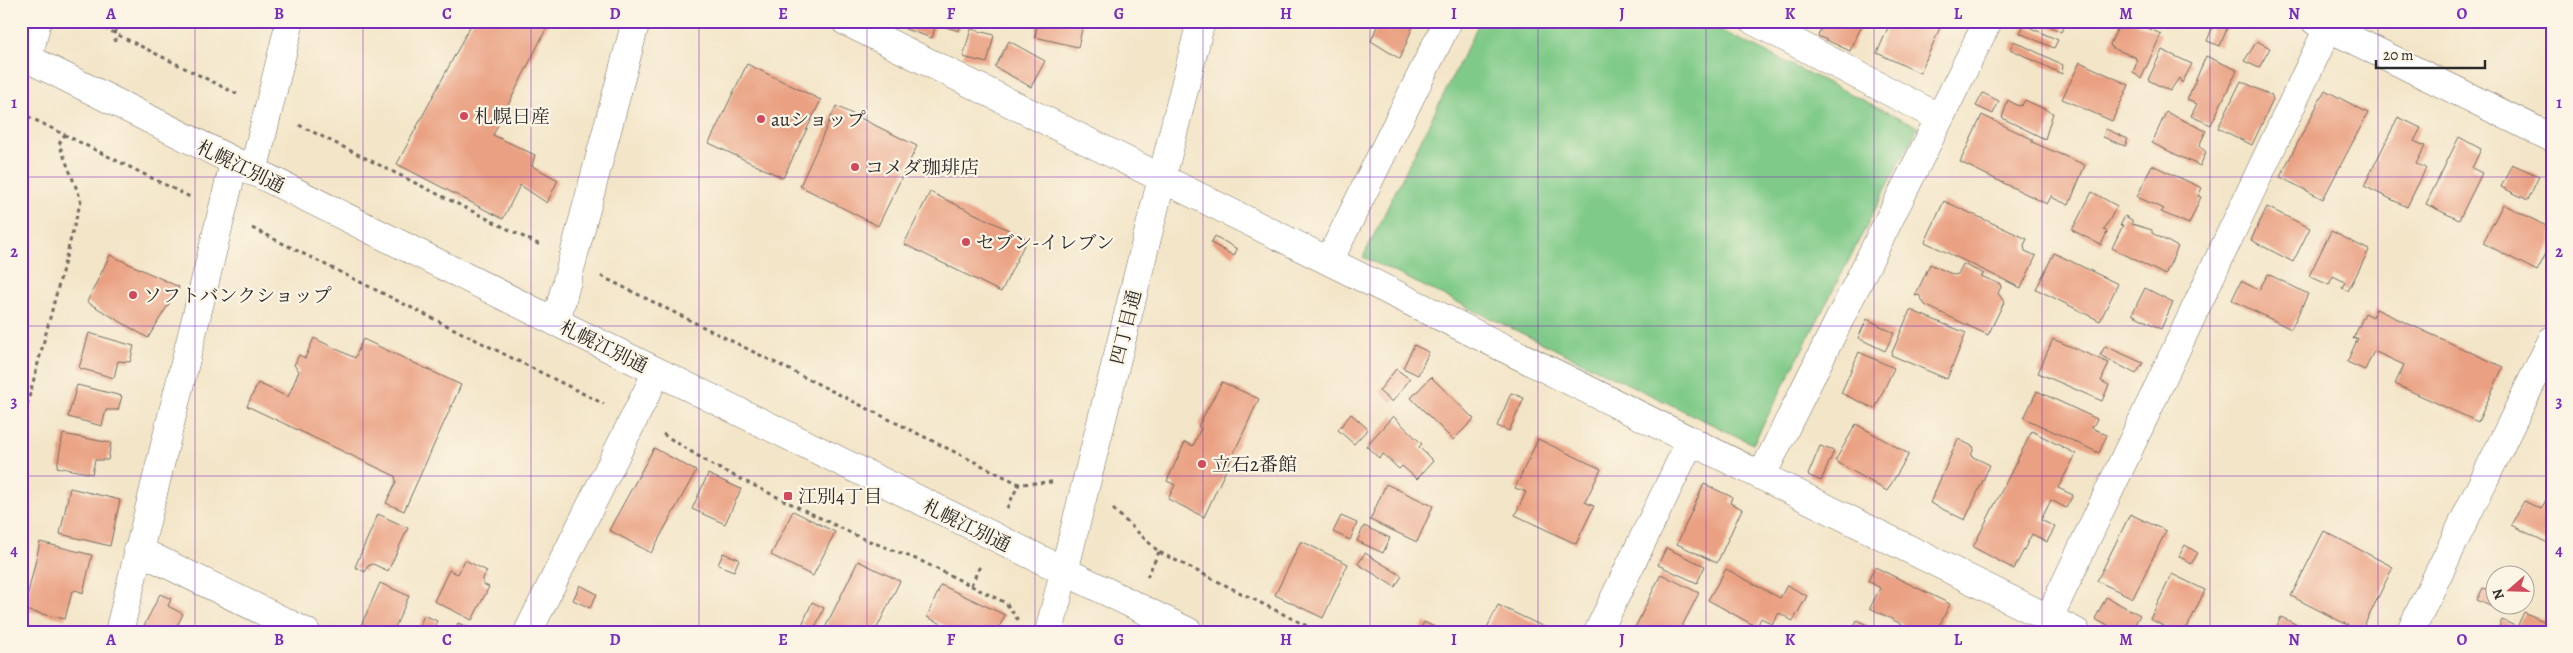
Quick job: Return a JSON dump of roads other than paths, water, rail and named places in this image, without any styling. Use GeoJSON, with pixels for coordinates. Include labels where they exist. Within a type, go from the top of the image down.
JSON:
{"type":"FeatureCollection","features":[{"type":"Feature","properties":{"kind":"main road"},"geometry":{"type":"LineString","coordinates":[[25,57],[37,21]]}},
{"type":"Feature","properties":{"kind":"main road"},"geometry":{"type":"LineString","coordinates":[[118,632],[221,213],[268,110],[290,21]]}},
{"type":"Feature","properties":{"kind":"main road"},"geometry":{"type":"LineString","coordinates":[[556,322],[636,21]]}},
{"type":"Feature","properties":{"kind":"main road"},"geometry":{"type":"LineString","coordinates":[[844,21],[883,30],[1162,178],[2076,632]]}},
{"type":"Feature","properties":{"kind":"main road","name":"四丁目通"},"geometry":{"type":"LineString","coordinates":[[1049,632],[1201,21]]}},
{"type":"Feature","properties":{"kind":"main road"},"geometry":{"type":"LineString","coordinates":[[1329,261],[1448,21]]}},
{"type":"Feature","properties":{"kind":"main road"},"geometry":{"type":"LineString","coordinates":[[1754,21],[1940,118]]}},
{"type":"Feature","properties":{"kind":"main road"},"geometry":{"type":"LineString","coordinates":[[1762,476],[1988,21]]}},
{"type":"Feature","properties":{"kind":"main road"},"geometry":{"type":"LineString","coordinates":[[2049,618],[2321,24],[2552,138]]}},
{"type":"Feature","properties":{"kind":"main road","name":"札幌江別通"},"geometry":{"type":"LineString","coordinates":[[25,57],[243,168],[1189,632]]}},
{"type":"Feature","properties":{"kind":"main road"},"geometry":{"type":"LineString","coordinates":[[2410,632],[2552,340]]}},
{"type":"Feature","properties":{"kind":"main road"},"geometry":{"type":"LineString","coordinates":[[528,632],[657,372]]}},
{"type":"Feature","properties":{"kind":"main road"},"geometry":{"type":"LineString","coordinates":[[1598,632],[1691,440]]}},
{"type":"Feature","properties":{"kind":"main road"},"geometry":{"type":"LineString","coordinates":[[138,550],[306,632]]}},
{"type":"Feature","properties":{"kind":"place","name":"札幌日産"},"geometry":{"type":"Point","coordinates":[464,116]}},
{"type":"Feature","properties":{"kind":"place","name":"auショップ"},"geometry":{"type":"Point","coordinates":[761,119]}},
{"type":"Feature","properties":{"kind":"place","name":"コメダ珈琲店"},"geometry":{"type":"Point","coordinates":[855,167]}},
{"type":"Feature","properties":{"kind":"place","name":"セブン-イレブン"},"geometry":{"type":"Point","coordinates":[966,242]}},
{"type":"Feature","properties":{"kind":"place","name":"ソフトバンクショップ"},"geometry":{"type":"Point","coordinates":[133,295]}},
{"type":"Feature","properties":{"kind":"place","name":"立石2番館"},"geometry":{"type":"Point","coordinates":[1202,464]}},
{"type":"Feature","properties":{"kind":"place","name":"江別4丁目"},"geometry":{"type":"Point","coordinates":[788,496]}}]}
